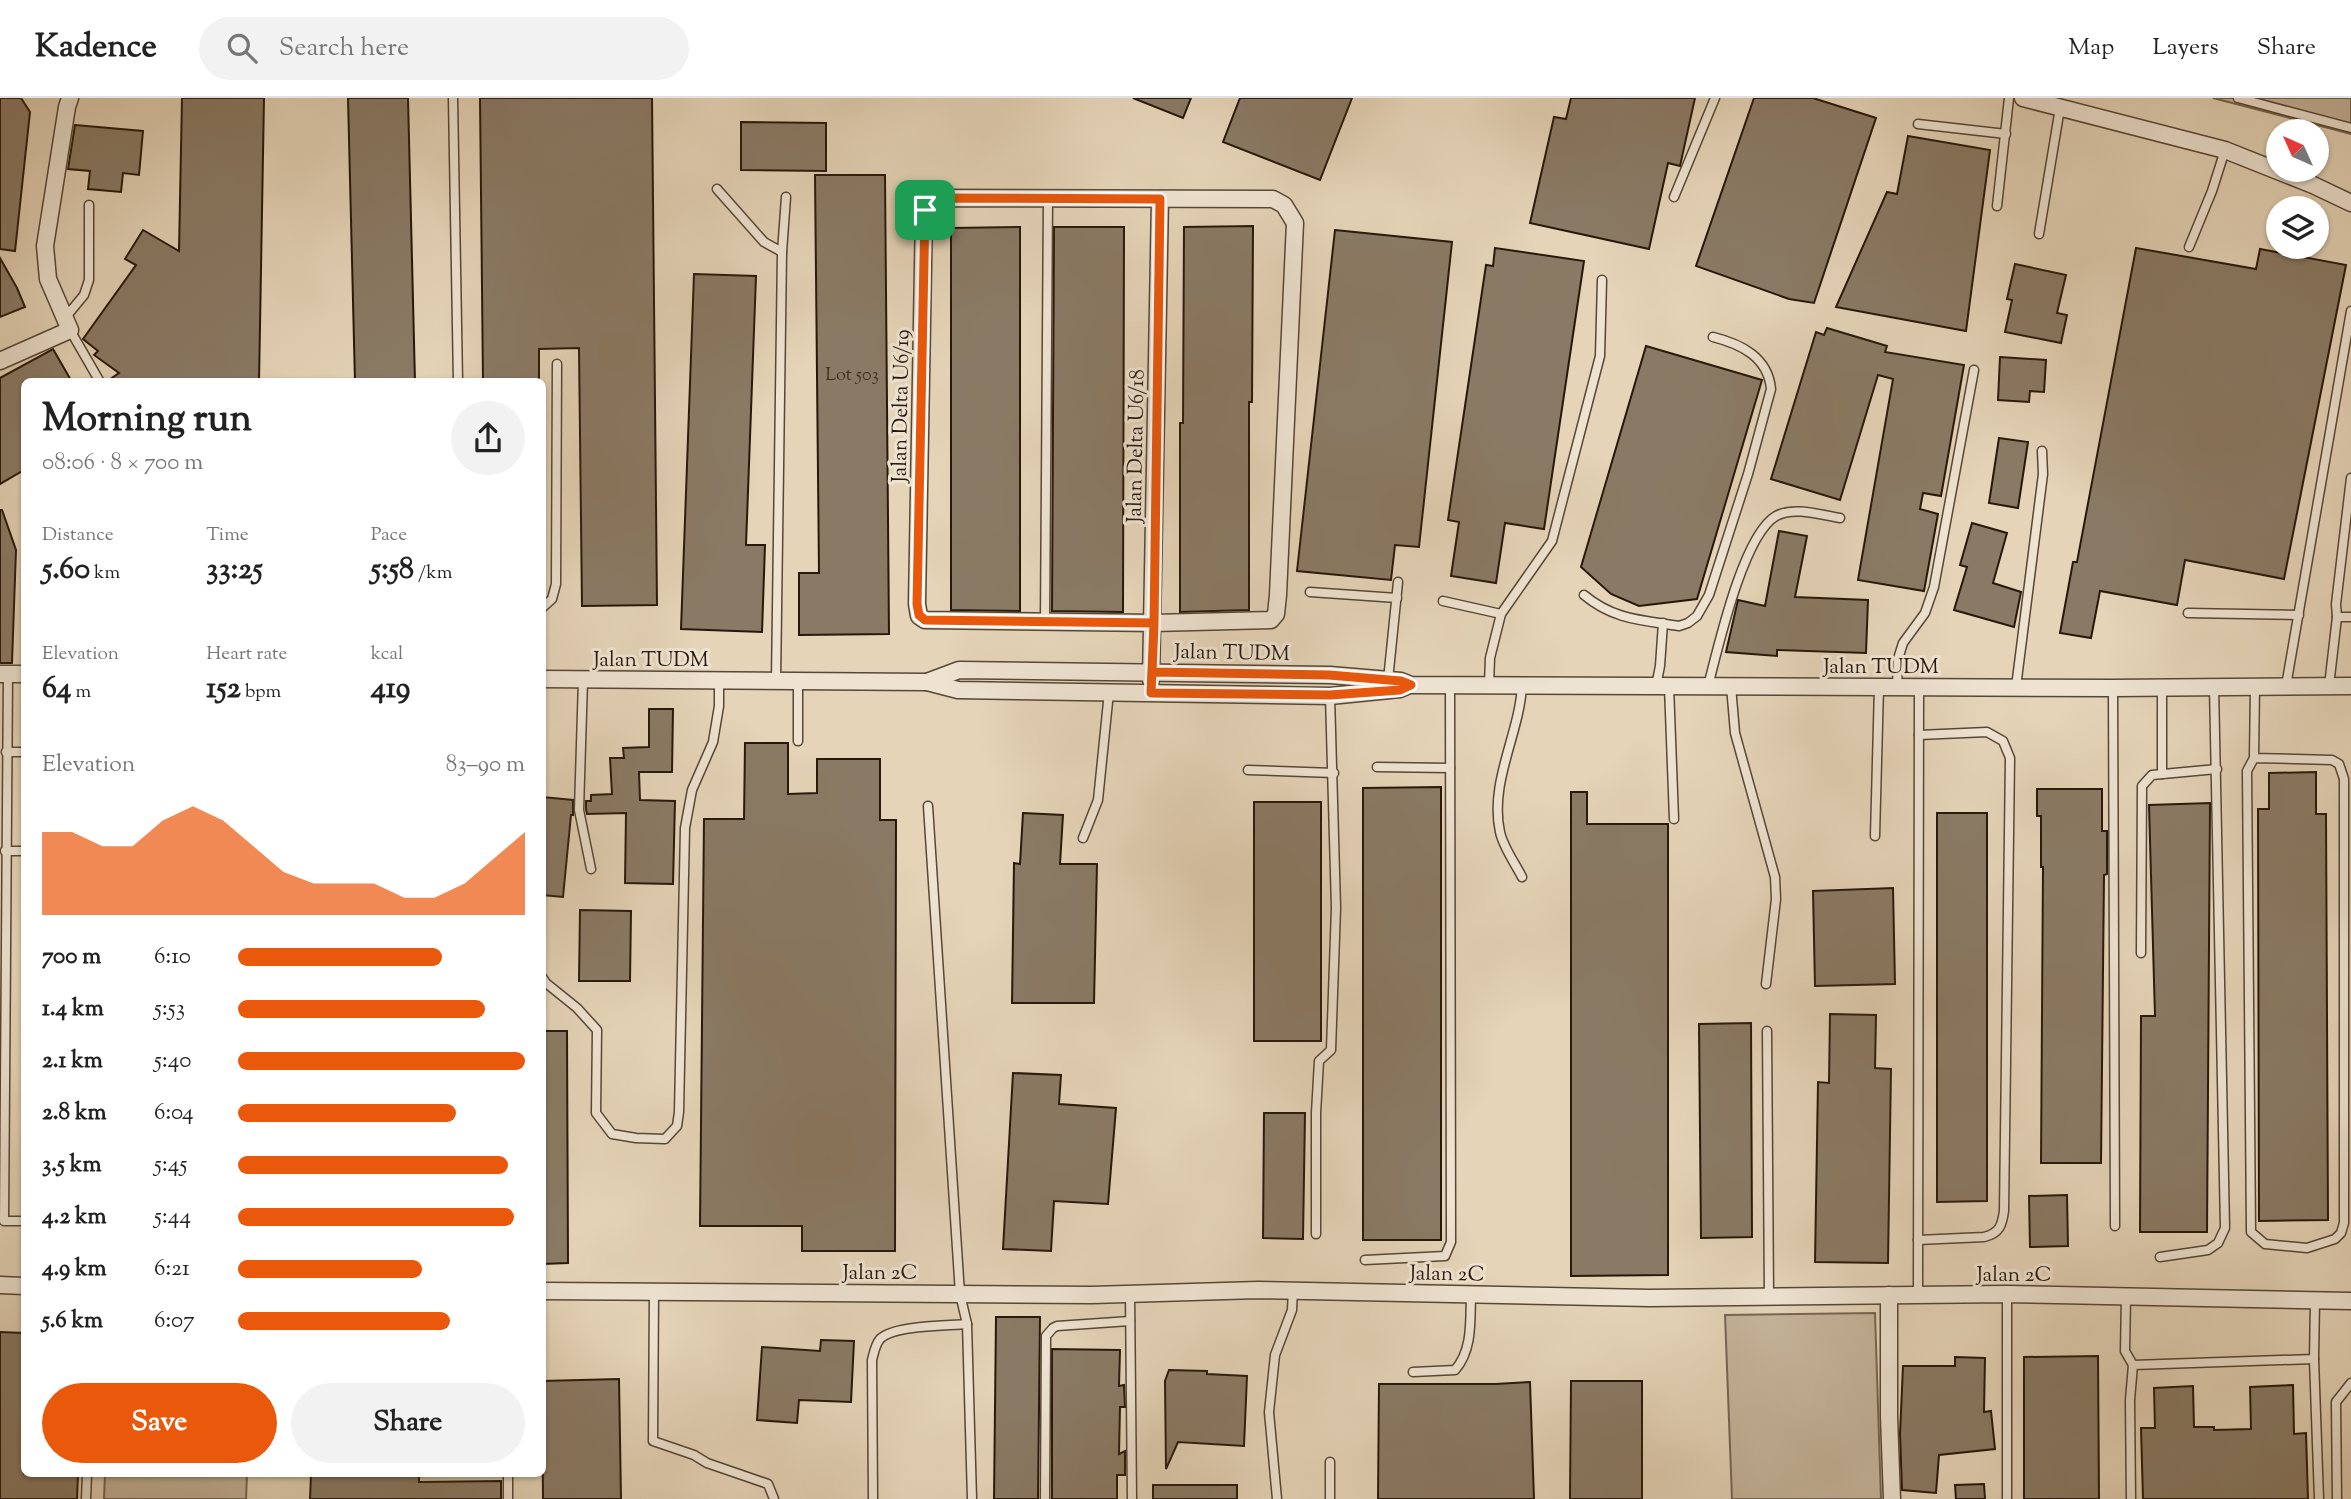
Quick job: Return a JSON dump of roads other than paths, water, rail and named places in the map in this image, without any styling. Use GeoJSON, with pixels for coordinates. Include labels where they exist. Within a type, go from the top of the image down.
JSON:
{"type":"FeatureCollection","features":[{"type":"Feature","properties":{"kind":"street"},"geometry":{"type":"LineString","coordinates":[[0,361],[68,324],[48,279],[45,246],[70,98]]}},
{"type":"Feature","properties":{"kind":"street"},"geometry":{"type":"LineString","coordinates":[[2023,98],[2225,150],[2351,203]]}},
{"type":"Feature","properties":{"kind":"street","name":"Jalan Delta U6/19"},"geometry":{"type":"LineString","coordinates":[[1045,622],[925,620],[919,615],[917,604],[925,210],[928,202],[936,198],[1048,198]]}},
{"type":"Feature","properties":{"kind":"street"},"geometry":{"type":"LineString","coordinates":[[1045,622],[1271,620],[1276,614],[1295,223],[1284,205],[1273,199],[1048,198]]}},
{"type":"Feature","properties":{"kind":"street","name":"Jalan Delta U6/18"},"geometry":{"type":"LineString","coordinates":[[1151,693],[1160,199]]}},
{"type":"Feature","properties":{"kind":"street","name":"Jalan TUDM"},"geometry":{"type":"LineString","coordinates":[[927,682],[959,670],[1329,675],[1388,680],[1411,685],[2112,688],[2351,686]]}},
{"type":"Feature","properties":{"kind":"street","name":"Jalan TUDM"},"geometry":{"type":"LineString","coordinates":[[546,679],[927,682],[958,690],[1330,695],[1400,690],[1411,685]]}},
{"type":"Feature","properties":{"kind":"street"},"geometry":{"type":"LineString","coordinates":[[0,1285],[21,1286]]}},
{"type":"Feature","properties":{"kind":"street","name":"Jalan 2C"},"geometry":{"type":"LineString","coordinates":[[546,1291],[960,1294],[1293,1290],[1650,1298],[2007,1294],[2351,1301]]}},
{"type":"Feature","properties":{"kind":"street"},"geometry":{"type":"LineString","coordinates":[[1889,1295],[1892,1499]]}},
{"type":"Feature","properties":{"kind":"lane"},"geometry":{"type":"LineString","coordinates":[[453,98],[458,378]]}},
{"type":"Feature","properties":{"kind":"lane"},"geometry":{"type":"LineString","coordinates":[[1674,197],[1715,98]]}},
{"type":"Feature","properties":{"kind":"lane"},"geometry":{"type":"LineString","coordinates":[[1997,206],[2010,98]]}},
{"type":"Feature","properties":{"kind":"lane"},"geometry":{"type":"LineString","coordinates":[[2238,98],[2351,128]]}},
{"type":"Feature","properties":{"kind":"lane"},"geometry":{"type":"LineString","coordinates":[[2039,234],[2060,107]]}},
{"type":"Feature","properties":{"kind":"lane"},"geometry":{"type":"LineString","coordinates":[[1918,124],[2006,134]]}},
{"type":"Feature","properties":{"kind":"lane"},"geometry":{"type":"LineString","coordinates":[[2189,247],[2225,150]]}},
{"type":"Feature","properties":{"kind":"lane"},"geometry":{"type":"LineString","coordinates":[[717,189],[764,242],[782,252]]}},
{"type":"Feature","properties":{"kind":"lane"},"geometry":{"type":"LineString","coordinates":[[776,681],[782,252],[786,197]]}},
{"type":"Feature","properties":{"kind":"lane"},"geometry":{"type":"LineString","coordinates":[[1045,622],[1048,198]]}},
{"type":"Feature","properties":{"kind":"lane"},"geometry":{"type":"LineString","coordinates":[[89,205],[89,280],[68,324],[98,378]]}},
{"type":"Feature","properties":{"kind":"lane"},"geometry":{"type":"LineString","coordinates":[[1489,685],[1490,658],[1501,614],[1552,541],[1600,356],[1602,280]]}},
{"type":"Feature","properties":{"kind":"lane"},"geometry":{"type":"LineString","coordinates":[[2286,686],[2351,311]]}},
{"type":"Feature","properties":{"kind":"lane"},"geometry":{"type":"LineString","coordinates":[[1584,595],[1600,608],[1619,616],[1679,626],[1697,616],[1709,595],[1748,474],[1771,389],[1770,376],[1744,347],[1713,337]]}},
{"type":"Feature","properties":{"kind":"lane"},"geometry":{"type":"LineString","coordinates":[[546,604],[552,599],[556,584],[557,364]]}},
{"type":"Feature","properties":{"kind":"lane"},"geometry":{"type":"LineString","coordinates":[[1896,687],[1898,659],[1903,643],[1926,613],[1934,587],[1974,370]]}},
{"type":"Feature","properties":{"kind":"lane"},"geometry":{"type":"LineString","coordinates":[[2016,687],[2043,474],[2042,451]]}},
{"type":"Feature","properties":{"kind":"lane"},"geometry":{"type":"LineString","coordinates":[[2329,686],[2337,617],[2338,579],[2351,478]]}},
{"type":"Feature","properties":{"kind":"lane"},"geometry":{"type":"LineString","coordinates":[[1708,686],[1729,610],[1756,537],[1777,515],[1793,511],[1840,518]]}},
{"type":"Feature","properties":{"kind":"lane"},"geometry":{"type":"LineString","coordinates":[[1388,680],[1398,582]]}},
{"type":"Feature","properties":{"kind":"lane"},"geometry":{"type":"LineString","coordinates":[[1310,592],[1397,598]]}},
{"type":"Feature","properties":{"kind":"lane"},"geometry":{"type":"LineString","coordinates":[[1443,601],[1501,614]]}},
{"type":"Feature","properties":{"kind":"lane"},"geometry":{"type":"LineString","coordinates":[[2188,613],[2299,615]]}},
{"type":"Feature","properties":{"kind":"lane"},"geometry":{"type":"LineString","coordinates":[[2337,617],[2351,617]]}},
{"type":"Feature","properties":{"kind":"lane"},"geometry":{"type":"LineString","coordinates":[[1663,624],[1660,666],[1674,819]]}},
{"type":"Feature","properties":{"kind":"lane"},"geometry":{"type":"LineString","coordinates":[[4,674],[4,1221],[21,1221]]}},
{"type":"Feature","properties":{"kind":"lane"},"geometry":{"type":"LineString","coordinates":[[583,680],[579,810],[591,869]]}},
{"type":"Feature","properties":{"kind":"lane"},"geometry":{"type":"LineString","coordinates":[[546,983],[577,1008],[597,1030],[596,1113],[612,1134],[665,1139],[677,1126],[679,1112],[685,828],[692,790],[713,743],[719,706],[719,680]]}},
{"type":"Feature","properties":{"kind":"lane"},"geometry":{"type":"LineString","coordinates":[[798,681],[798,741]]}},
{"type":"Feature","properties":{"kind":"lane"},"geometry":{"type":"LineString","coordinates":[[1365,1260],[1445,1256],[1451,1242],[1450,685]]}},
{"type":"Feature","properties":{"kind":"lane"},"geometry":{"type":"LineString","coordinates":[[1521,877],[1500,832],[1499,800],[1503,764],[1521,707],[1522,685]]}},
{"type":"Feature","properties":{"kind":"lane"},"geometry":{"type":"LineString","coordinates":[[1731,686],[1735,733],[1775,877],[1776,899],[1766,984]]}},
{"type":"Feature","properties":{"kind":"lane"},"geometry":{"type":"LineString","coordinates":[[2254,758],[2332,760],[2339,764],[2344,779],[2344,1223],[2341,1233],[2335,1239],[2307,1248],[2265,1244],[2251,1232],[2247,771],[2254,758],[2255,686]]}},
{"type":"Feature","properties":{"kind":"lane"},"geometry":{"type":"LineString","coordinates":[[1875,836],[1879,687]]}},
{"type":"Feature","properties":{"kind":"lane"},"geometry":{"type":"LineString","coordinates":[[1918,1295],[1919,687]]}},
{"type":"Feature","properties":{"kind":"lane"},"geometry":{"type":"LineString","coordinates":[[2162,687],[2162,774]]}},
{"type":"Feature","properties":{"kind":"lane"},"geometry":{"type":"LineString","coordinates":[[2160,1257],[2208,1250],[2218,1243],[2225,1228],[2214,687]]}},
{"type":"Feature","properties":{"kind":"lane"},"geometry":{"type":"LineString","coordinates":[[2112,688],[2116,1226]]}},
{"type":"Feature","properties":{"kind":"lane"},"geometry":{"type":"LineString","coordinates":[[1083,838],[1098,800],[1109,692]]}},
{"type":"Feature","properties":{"kind":"lane"},"geometry":{"type":"LineString","coordinates":[[1316,1234],[1319,1061],[1331,1050],[1336,908],[1330,695]]}},
{"type":"Feature","properties":{"kind":"lane"},"geometry":{"type":"LineString","coordinates":[[1918,1240],[1984,1237],[1995,1235],[2002,1226],[2010,758],[2003,741],[1987,732],[1919,735]]}},
{"type":"Feature","properties":{"kind":"lane"},"geometry":{"type":"LineString","coordinates":[[6,751],[21,752]]}},
{"type":"Feature","properties":{"kind":"lane"},"geometry":{"type":"LineString","coordinates":[[1377,767],[1450,768]]}},
{"type":"Feature","properties":{"kind":"lane"},"geometry":{"type":"LineString","coordinates":[[2141,953],[2142,786],[2152,775],[2217,769]]}},
{"type":"Feature","properties":{"kind":"lane"},"geometry":{"type":"LineString","coordinates":[[1248,770],[1334,774]]}},
{"type":"Feature","properties":{"kind":"lane"},"geometry":{"type":"LineString","coordinates":[[928,806],[960,1294],[967,1324],[972,1499]]}},
{"type":"Feature","properties":{"kind":"lane"},"geometry":{"type":"LineString","coordinates":[[5,850],[21,851]]}},
{"type":"Feature","properties":{"kind":"lane"},"geometry":{"type":"LineString","coordinates":[[1767,1031],[1769,1297]]}},
{"type":"Feature","properties":{"kind":"lane"},"geometry":{"type":"LineString","coordinates":[[1277,1499],[1269,1412],[1275,1355],[1292,1310],[1293,1290]]}},
{"type":"Feature","properties":{"kind":"lane"},"geometry":{"type":"LineString","coordinates":[[654,1292],[653,1441],[768,1484],[774,1499]]}},
{"type":"Feature","properties":{"kind":"lane"},"geometry":{"type":"LineString","coordinates":[[1130,1293],[1132,1499]]}},
{"type":"Feature","properties":{"kind":"lane"},"geometry":{"type":"LineString","coordinates":[[1413,1372],[1455,1370],[1464,1360],[1469,1339],[1471,1294]]}},
{"type":"Feature","properties":{"kind":"lane"},"geometry":{"type":"LineString","coordinates":[[2007,1294],[2007,1499]]}},
{"type":"Feature","properties":{"kind":"lane"},"geometry":{"type":"LineString","coordinates":[[2126,1297],[2124,1351],[2133,1365],[2130,1400],[2131,1499]]}},
{"type":"Feature","properties":{"kind":"lane"},"geometry":{"type":"LineString","coordinates":[[2315,1301],[2314,1359],[2319,1499]]}},
{"type":"Feature","properties":{"kind":"lane"},"geometry":{"type":"LineString","coordinates":[[1045,1499],[1046,1336],[1057,1326],[1130,1321]]}},
{"type":"Feature","properties":{"kind":"lane"},"geometry":{"type":"LineString","coordinates":[[873,1499],[872,1360],[875,1348],[880,1339],[893,1331],[967,1324]]}},
{"type":"Feature","properties":{"kind":"lane"},"geometry":{"type":"LineString","coordinates":[[2133,1365],[2314,1359]]}},
{"type":"Feature","properties":{"kind":"lane"},"geometry":{"type":"LineString","coordinates":[[2337,1499],[2336,1402],[2351,1384]]}},
{"type":"Feature","properties":{"kind":"lane"},"geometry":{"type":"LineString","coordinates":[[1330,1462],[1330,1499]]}},
{"type":"Feature","properties":{"kind":"lane"},"geometry":{"type":"LineString","coordinates":[[86,1499],[87,1477]]}},
{"type":"Feature","properties":{"kind":"lane"},"geometry":{"type":"LineString","coordinates":[[508,1477],[508,1499]]}}]}
